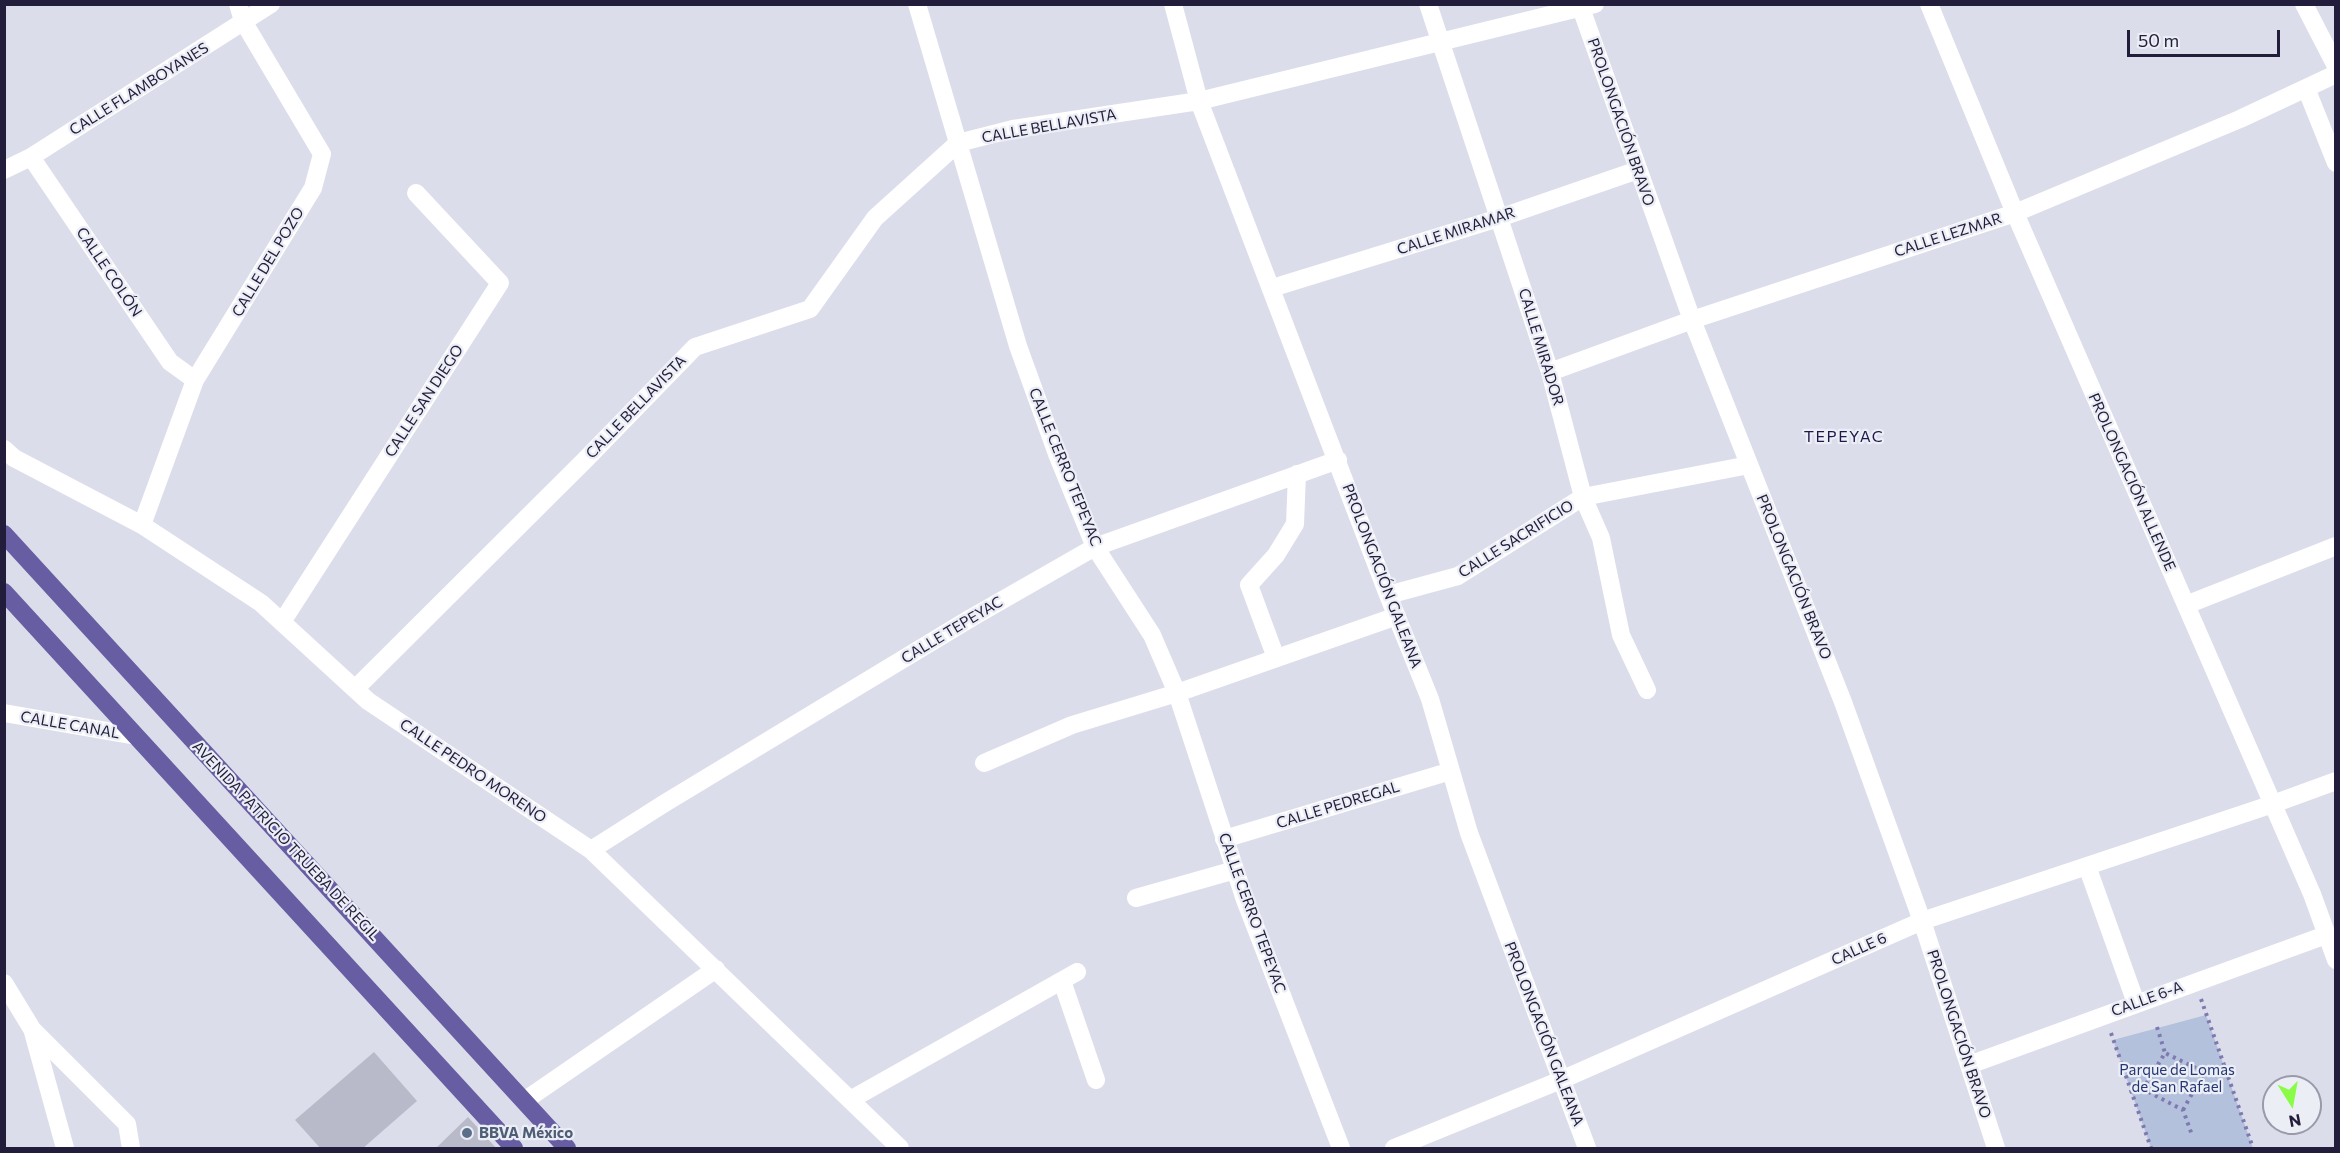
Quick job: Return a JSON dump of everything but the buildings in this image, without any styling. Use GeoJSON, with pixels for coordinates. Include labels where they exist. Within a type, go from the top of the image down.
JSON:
{"type":"FeatureCollection","features":[{"type":"Feature","properties":{"kind":"main road","name":"AVENIDA PATRICIO TRUEBA DE REGIL"},"geometry":{"type":"LineString","coordinates":[[4,534],[567,1149]]}},
{"type":"Feature","properties":{"kind":"main road"},"geometry":{"type":"LineString","coordinates":[[4,592],[514,1149]]}},
{"type":"Feature","properties":{"kind":"street","name":"CALLE FLAMBOYANES"},"geometry":{"type":"LineString","coordinates":[[4,170],[31,157],[241,13],[271,4]]}},
{"type":"Feature","properties":{"kind":"street","name":"CALLE CERRO TEPEYAC"},"geometry":{"type":"LineString","coordinates":[[917,4],[1018,346],[1057,454],[1095,547],[1152,635],[1177,693],[1235,870],[1341,1149]]}},
{"type":"Feature","properties":{"kind":"street","name":"PROLONGACIÓN GALEANA"},"geometry":{"type":"LineString","coordinates":[[1173,4],[1199,101],[1430,699],[1469,833],[1587,1149]]}},
{"type":"Feature","properties":{"kind":"street","name":"CALLE MIRADOR"},"geometry":{"type":"LineString","coordinates":[[1428,4],[1550,372],[1582,497],[1601,538],[1622,635],[1647,690]]}},
{"type":"Feature","properties":{"kind":"street","name":"PROLONGACIÓN ALLENDE"},"geometry":{"type":"LineString","coordinates":[[1929,4],[2015,213],[2312,894],[2336,960]]}},
{"type":"Feature","properties":{"kind":"street"},"geometry":{"type":"LineString","coordinates":[[2304,4],[2336,66]]}},
{"type":"Feature","properties":{"kind":"street","name":"CALLE BELLAVISTA"},"geometry":{"type":"LineString","coordinates":[[355,689],[695,346],[810,309],[875,218],[958,143],[1012,129],[1199,101],[1440,41],[1552,10],[1588,7]]}},
{"type":"Feature","properties":{"kind":"street","name":"PROLONGACIÓN BRAVO"},"geometry":{"type":"LineString","coordinates":[[1588,7],[1638,170],[1692,320],[1844,702],[1922,921],[1969,1065],[1992,1147]]}},
{"type":"Feature","properties":{"kind":"street","name":"CALLE DEL POZO"},"geometry":{"type":"LineString","coordinates":[[142,525],[195,380],[313,188],[322,154],[241,13]]}},
{"type":"Feature","properties":{"kind":"street","name":"CALLE LEZMAR"},"geometry":{"type":"LineString","coordinates":[[1550,372],[1692,320],[2015,213],[2240,119],[2336,74]]}},
{"type":"Feature","properties":{"kind":"street"},"geometry":{"type":"LineString","coordinates":[[2306,88],[2336,163]]}},
{"type":"Feature","properties":{"kind":"street","name":"CALLE COLÓN"},"geometry":{"type":"LineString","coordinates":[[31,157],[170,362],[195,380]]}},
{"type":"Feature","properties":{"kind":"street","name":"CALLE MIRAMAR"},"geometry":{"type":"LineString","coordinates":[[1272,288],[1499,218],[1638,170]]}},
{"type":"Feature","properties":{"kind":"street","name":"CALLE SAN DIEGO"},"geometry":{"type":"LineString","coordinates":[[282,622],[500,283],[416,193]]}},
{"type":"Feature","properties":{"kind":"street","name":"CALLE PEDRO MORENO"},"geometry":{"type":"LineString","coordinates":[[4,449],[14,458],[142,525],[261,603],[368,701],[591,850],[900,1149]]}},
{"type":"Feature","properties":{"kind":"street","name":"CALLE TEPEYAC"},"geometry":{"type":"LineString","coordinates":[[591,850],[664,803],[971,618],[1095,547],[1338,460]]}},
{"type":"Feature","properties":{"kind":"street","name":"CALLE SACRIFICIO"},"geometry":{"type":"LineString","coordinates":[[1388,595],[1458,576],[1582,497],[1749,465]]}},
{"type":"Feature","properties":{"kind":"street"},"geometry":{"type":"LineString","coordinates":[[1276,658],[1250,585],[1276,555],[1295,524],[1297,474]]}},
{"type":"Feature","properties":{"kind":"street"},"geometry":{"type":"LineString","coordinates":[[2186,605],[2336,546]]}},
{"type":"Feature","properties":{"kind":"street"},"geometry":{"type":"LineString","coordinates":[[984,763],[1072,725],[1177,693],[1397,616]]}},
{"type":"Feature","properties":{"kind":"street","name":"CALLE CANAL"},"geometry":{"type":"LineString","coordinates":[[4,713],[136,736]]}},
{"type":"Feature","properties":{"kind":"street","name":"CALLE PEDREGAL"},"geometry":{"type":"LineString","coordinates":[[1224,839],[1451,771]]}},
{"type":"Feature","properties":{"kind":"street","name":"CALLE 6"},"geometry":{"type":"LineString","coordinates":[[1394,1149],[1561,1080],[1922,921],[2336,781]]}},
{"type":"Feature","properties":{"kind":"street"},"geometry":{"type":"LineString","coordinates":[[2087,866],[2136,1003]]}},
{"type":"Feature","properties":{"kind":"street"},"geometry":{"type":"LineString","coordinates":[[1136,898],[1235,870]]}},
{"type":"Feature","properties":{"kind":"street","name":"CALLE 6-A"},"geometry":{"type":"LineString","coordinates":[[1969,1065],[2326,935]]}},
{"type":"Feature","properties":{"kind":"street"},"geometry":{"type":"LineString","coordinates":[[524,1101],[716,969]]}},
{"type":"Feature","properties":{"kind":"street"},"geometry":{"type":"LineString","coordinates":[[850,1100],[1069,976],[1096,1080]]}},
{"type":"Feature","properties":{"kind":"street"},"geometry":{"type":"LineString","coordinates":[[4,983],[32,1029],[127,1124],[131,1149]]}},
{"type":"Feature","properties":{"kind":"street"},"geometry":{"type":"LineString","coordinates":[[32,1029],[65,1149]]}},
{"type":"Feature","properties":{"kind":"path"},"geometry":{"type":"LineString","coordinates":[[2195,982],[2253,1149]]}},
{"type":"Feature","properties":{"kind":"path"},"geometry":{"type":"LineString","coordinates":[[2104,1015],[2151,1149]]}},
{"type":"Feature","properties":{"kind":"path"},"geometry":{"type":"LineString","coordinates":[[2157,1027],[2165,1053],[2204,1072],[2225,1067]]}},
{"type":"Feature","properties":{"kind":"path"},"geometry":{"type":"LineString","coordinates":[[2143,1089],[2165,1053]]}},
{"type":"Feature","properties":{"kind":"path"},"geometry":{"type":"LineString","coordinates":[[2183,1110],[2204,1072]]}},
{"type":"Feature","properties":{"kind":"path"},"geometry":{"type":"LineString","coordinates":[[2130,1092],[2143,1089],[2183,1110],[2192,1135]]}},
{"type":"Feature","properties":{"kind":"green space","name":"Parque de Lomas de San Rafael"},"geometry":{"type":"Polygon","coordinates":[[[2206,1015],[2253,1148],[2151,1148],[2113,1040],[2206,1015]]]}},
{"type":"Feature","properties":{"kind":"place","name":"BBVA México"},"geometry":{"type":"Point","coordinates":[467,1133]}},
{"type":"Feature","properties":{"kind":"district","name":"TEPEYAC"},"geometry":{"type":"Point","coordinates":[1844,437]}}]}
